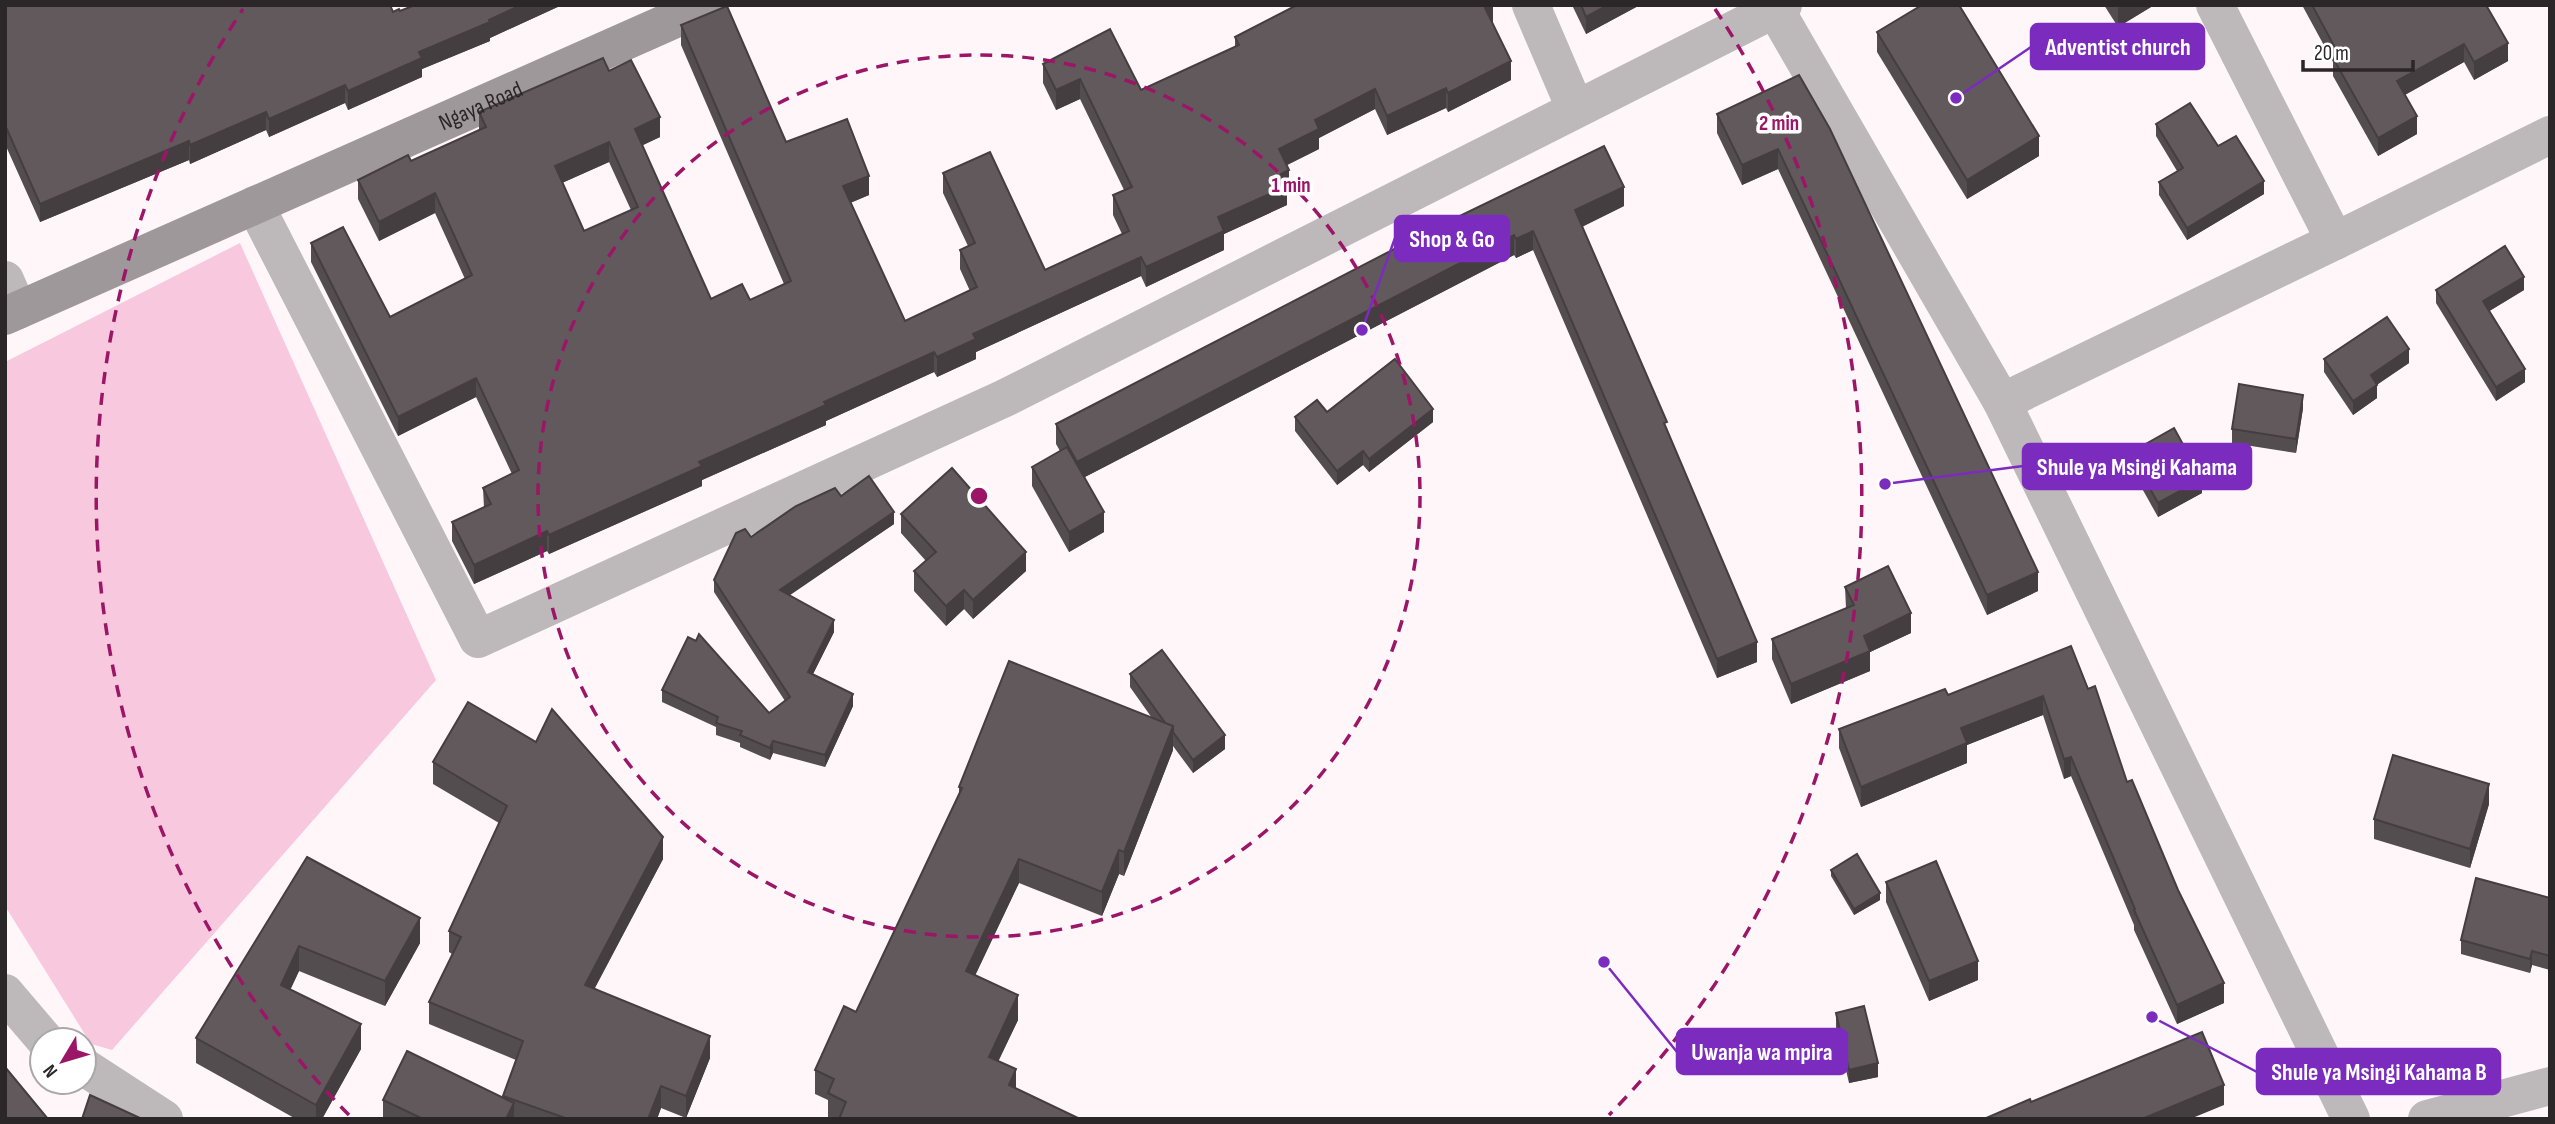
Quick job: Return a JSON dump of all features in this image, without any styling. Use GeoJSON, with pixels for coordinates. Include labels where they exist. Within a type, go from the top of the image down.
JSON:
{"type":"FeatureCollection","features":[{"type":"Feature","properties":{"kind":"street","name":"Ngaya Road"},"geometry":{"type":"LineString","coordinates":[[10,302],[256,205],[706,5]]}},
{"type":"Feature","properties":{"kind":"street"},"geometry":{"type":"LineString","coordinates":[[1531,5],[1575,108]]}},
{"type":"Feature","properties":{"kind":"street"},"geometry":{"type":"LineString","coordinates":[[2215,5],[2335,242]]}},
{"type":"Feature","properties":{"kind":"street"},"geometry":{"type":"LineString","coordinates":[[256,205],[478,639],[1005,397],[1779,7],[2002,401],[2351,1119]]}},
{"type":"Feature","properties":{"kind":"street"},"geometry":{"type":"LineString","coordinates":[[2002,401],[2335,242],[2550,135]]}},
{"type":"Feature","properties":{"kind":"street"},"geometry":{"type":"LineString","coordinates":[[5,993],[33,1026]]}},
{"type":"Feature","properties":{"kind":"street"},"geometry":{"type":"LineString","coordinates":[[98,1076],[164,1119]]}},
{"type":"Feature","properties":{"kind":"street"},"geometry":{"type":"LineString","coordinates":[[2427,1119],[2550,1086]]}},
{"type":"Feature","properties":{"kind":"shaded area"},"geometry":{"type":"Polygon","coordinates":[[[240,243],[436,680],[112,1050],[98,1046],[98,1026],[80,1026],[5,906],[5,362],[240,243]]]}},
{"type":"Feature","properties":{"kind":"building"},"geometry":{"type":"Polygon","coordinates":[[[5,5],[390,5],[393,12],[415,5],[521,5],[489,20],[490,22],[419,52],[422,58],[348,91],[345,85],[269,119],[266,112],[190,145],[189,141],[40,204],[5,125],[5,5]]]}},
{"type":"Feature","properties":{"kind":"building"},"geometry":{"type":"Polygon","coordinates":[[[1297,5],[1490,5],[1485,8],[1511,61],[1448,93],[1446,88],[1387,116],[1375,89],[1315,120],[1319,129],[1279,149],[1289,170],[1281,174],[1287,186],[1218,217],[1224,231],[1146,267],[1141,257],[973,334],[976,339],[937,357],[934,352],[824,402],[826,405],[699,462],[702,466],[549,535],[547,531],[474,565],[452,522],[491,504],[483,488],[519,470],[476,378],[398,417],[311,243],[343,227],[390,317],[472,275],[435,193],[379,222],[358,180],[408,155],[411,161],[486,127],[479,112],[603,58],[609,71],[631,60],[660,117],[635,129],[711,299],[742,284],[750,300],[791,281],[681,25],[727,6],[786,142],[847,119],[869,176],[843,186],[905,321],[977,287],[960,250],[975,243],[943,173],[990,152],[1045,270],[1129,231],[1113,195],[1132,187],[1080,79],[1056,90],[1043,64],[1110,29],[1141,90],[1239,45],[1235,37],[1297,5]],[[609,142],[555,166],[584,231],[638,207],[609,142]]]}},
{"type":"Feature","properties":{"kind":"building"},"geometry":{"type":"Polygon","coordinates":[[[1581,5],[1608,5],[1586,17],[1581,5]]]}},
{"type":"Feature","properties":{"kind":"building"},"geometry":{"type":"Polygon","coordinates":[[[1922,5],[1959,5],[2039,136],[1967,180],[1877,32],[1922,5]]]}},
{"type":"Feature","properties":{"kind":"building"},"geometry":{"type":"Polygon","coordinates":[[[2312,5],[2486,5],[2508,43],[2474,62],[2464,44],[2397,81],[2417,116],[2378,138],[2333,58],[2339,55],[2312,5]]]}},
{"type":"Feature","properties":{"kind":"building"},"geometry":{"type":"Polygon","coordinates":[[[1799,75],[1830,129],[2038,572],[1987,595],[1778,149],[1742,165],[1717,114],[1799,75]]]}},
{"type":"Feature","properties":{"kind":"building"},"geometry":{"type":"Polygon","coordinates":[[[2190,103],[2218,146],[2236,136],[2264,181],[2187,228],[2159,182],[2183,168],[2156,124],[2190,103]]]}},
{"type":"Feature","properties":{"kind":"building"},"geometry":{"type":"Polygon","coordinates":[[[1604,146],[1624,187],[1575,210],[1667,422],[1664,423],[1757,642],[1717,659],[1533,231],[1516,239],[1514,235],[1077,462],[1056,424],[1431,230],[1604,146]]]}},
{"type":"Feature","properties":{"kind":"building"},"geometry":{"type":"Polygon","coordinates":[[[2505,246],[2524,277],[2483,301],[2525,369],[2496,387],[2436,290],[2505,246]]]}},
{"type":"Feature","properties":{"kind":"building"},"geometry":{"type":"Polygon","coordinates":[[[2387,317],[2409,349],[2371,375],[2377,385],[2353,401],[2324,359],[2387,317]]]}},
{"type":"Feature","properties":{"kind":"building"},"geometry":{"type":"Polygon","coordinates":[[[1395,359],[1433,409],[1369,459],[1363,451],[1337,471],[1295,417],[1317,400],[1327,412],[1395,359]]]}},
{"type":"Feature","properties":{"kind":"building"},"geometry":{"type":"Polygon","coordinates":[[[2239,384],[2303,395],[2296,439],[2232,429],[2239,384]]]}},
{"type":"Feature","properties":{"kind":"building"},"geometry":{"type":"Polygon","coordinates":[[[2174,428],[2202,479],[2158,503],[2130,453],[2174,428]]]}},
{"type":"Feature","properties":{"kind":"building"},"geometry":{"type":"Polygon","coordinates":[[[1067,447],[1104,512],[1069,532],[1032,467],[1067,447]]]}},
{"type":"Feature","properties":{"kind":"building"},"geometry":{"type":"Polygon","coordinates":[[[952,468],[1026,552],[973,600],[964,590],[946,606],[914,571],[936,552],[901,514],[952,468]]]}},
{"type":"Feature","properties":{"kind":"building"},"geometry":{"type":"Polygon","coordinates":[[[869,476],[894,512],[780,590],[834,620],[808,672],[853,694],[825,755],[773,741],[770,748],[740,735],[742,731],[716,723],[718,717],[662,690],[688,637],[696,641],[699,634],[769,713],[790,697],[714,580],[736,533],[745,529],[751,537],[796,506],[835,488],[841,496],[869,476]]]}},
{"type":"Feature","properties":{"kind":"building"},"geometry":{"type":"Polygon","coordinates":[[[1888,566],[1911,613],[1864,636],[1870,651],[1791,684],[1772,639],[1854,605],[1845,587],[1888,566]]]}},
{"type":"Feature","properties":{"kind":"building"},"geometry":{"type":"Polygon","coordinates":[[[2071,646],[2088,689],[2095,686],[2127,782],[2132,780],[2178,890],[2224,983],[2177,1005],[2134,910],[2071,757],[2064,759],[2043,696],[1961,728],[1967,743],[1861,787],[1839,729],[1945,689],[1948,695],[2071,646]]]}},
{"type":"Feature","properties":{"kind":"building"},"geometry":{"type":"Polygon","coordinates":[[[1162,650],[1225,735],[1193,760],[1173,732],[1173,726],[1166,724],[1130,674],[1162,650]]]}},
{"type":"Feature","properties":{"kind":"building"},"geometry":{"type":"Polygon","coordinates":[[[1009,661],[1173,726],[1124,852],[1119,850],[1102,892],[1019,859],[966,971],[1018,995],[989,1057],[1016,1069],[1009,1085],[1080,1119],[839,1119],[846,1102],[828,1093],[834,1079],[815,1070],[844,1006],[856,1012],[962,788],[959,787],[1009,661]]]}},
{"type":"Feature","properties":{"kind":"building"},"geometry":{"type":"Polygon","coordinates":[[[468,702],[536,742],[552,709],[663,837],[585,985],[710,1036],[686,1096],[661,1086],[648,1119],[568,1119],[503,1096],[523,1041],[429,1002],[461,937],[449,931],[507,806],[433,762],[468,702]]]}},
{"type":"Feature","properties":{"kind":"building"},"geometry":{"type":"Polygon","coordinates":[[[2393,755],[2489,784],[2470,849],[2374,819],[2393,755]]]}},
{"type":"Feature","properties":{"kind":"building"},"geometry":{"type":"Polygon","coordinates":[[[1857,854],[1880,893],[1854,909],[1831,870],[1857,854]]]}},
{"type":"Feature","properties":{"kind":"building"},"geometry":{"type":"Polygon","coordinates":[[[307,857],[420,918],[385,981],[299,946],[281,985],[361,1024],[316,1105],[196,1038],[307,857]]]}},
{"type":"Feature","properties":{"kind":"building"},"geometry":{"type":"Polygon","coordinates":[[[1936,861],[1978,961],[1929,981],[1886,882],[1936,861]]]}},
{"type":"Feature","properties":{"kind":"building"},"geometry":{"type":"Polygon","coordinates":[[[2476,878],[2550,898],[2550,956],[2532,951],[2530,959],[2461,940],[2476,878]]]}},
{"type":"Feature","properties":{"kind":"building"},"geometry":{"type":"Polygon","coordinates":[[[1864,1006],[1878,1063],[1849,1070],[1836,1013],[1864,1006]]]}},
{"type":"Feature","properties":{"kind":"building"},"geometry":{"type":"Polygon","coordinates":[[[2202,1032],[2224,1085],[2142,1119],[1984,1119],[2030,1099],[2031,1102],[2202,1032]]]}},
{"type":"Feature","properties":{"kind":"building"},"geometry":{"type":"Polygon","coordinates":[[[407,1051],[514,1103],[506,1119],[423,1119],[383,1100],[407,1051]]]}},
{"type":"Feature","properties":{"kind":"building"},"geometry":{"type":"Polygon","coordinates":[[[5,1067],[48,1119],[5,1119],[5,1067]]]}},
{"type":"Feature","properties":{"kind":"building"},"geometry":{"type":"Polygon","coordinates":[[[90,1096],[92,1096],[142,1119],[82,1119],[90,1096]]]}},
{"type":"Feature","properties":{"kind":"place","name":"Adventist church"},"geometry":{"type":"Point","coordinates":[1956,98]}},
{"type":"Feature","properties":{"kind":"place","name":"Shop & Go"},"geometry":{"type":"Point","coordinates":[1362,330]}},
{"type":"Feature","properties":{"kind":"place","name":"Shule ya Msingi Kahama"},"geometry":{"type":"Point","coordinates":[1885,484]}},
{"type":"Feature","properties":{"kind":"place","name":"Uwanja wa mpira"},"geometry":{"type":"Point","coordinates":[1604,962]}},
{"type":"Feature","properties":{"kind":"place","name":"Shule ya Msingi Kahama B"},"geometry":{"type":"Point","coordinates":[2152,1017]}}]}
